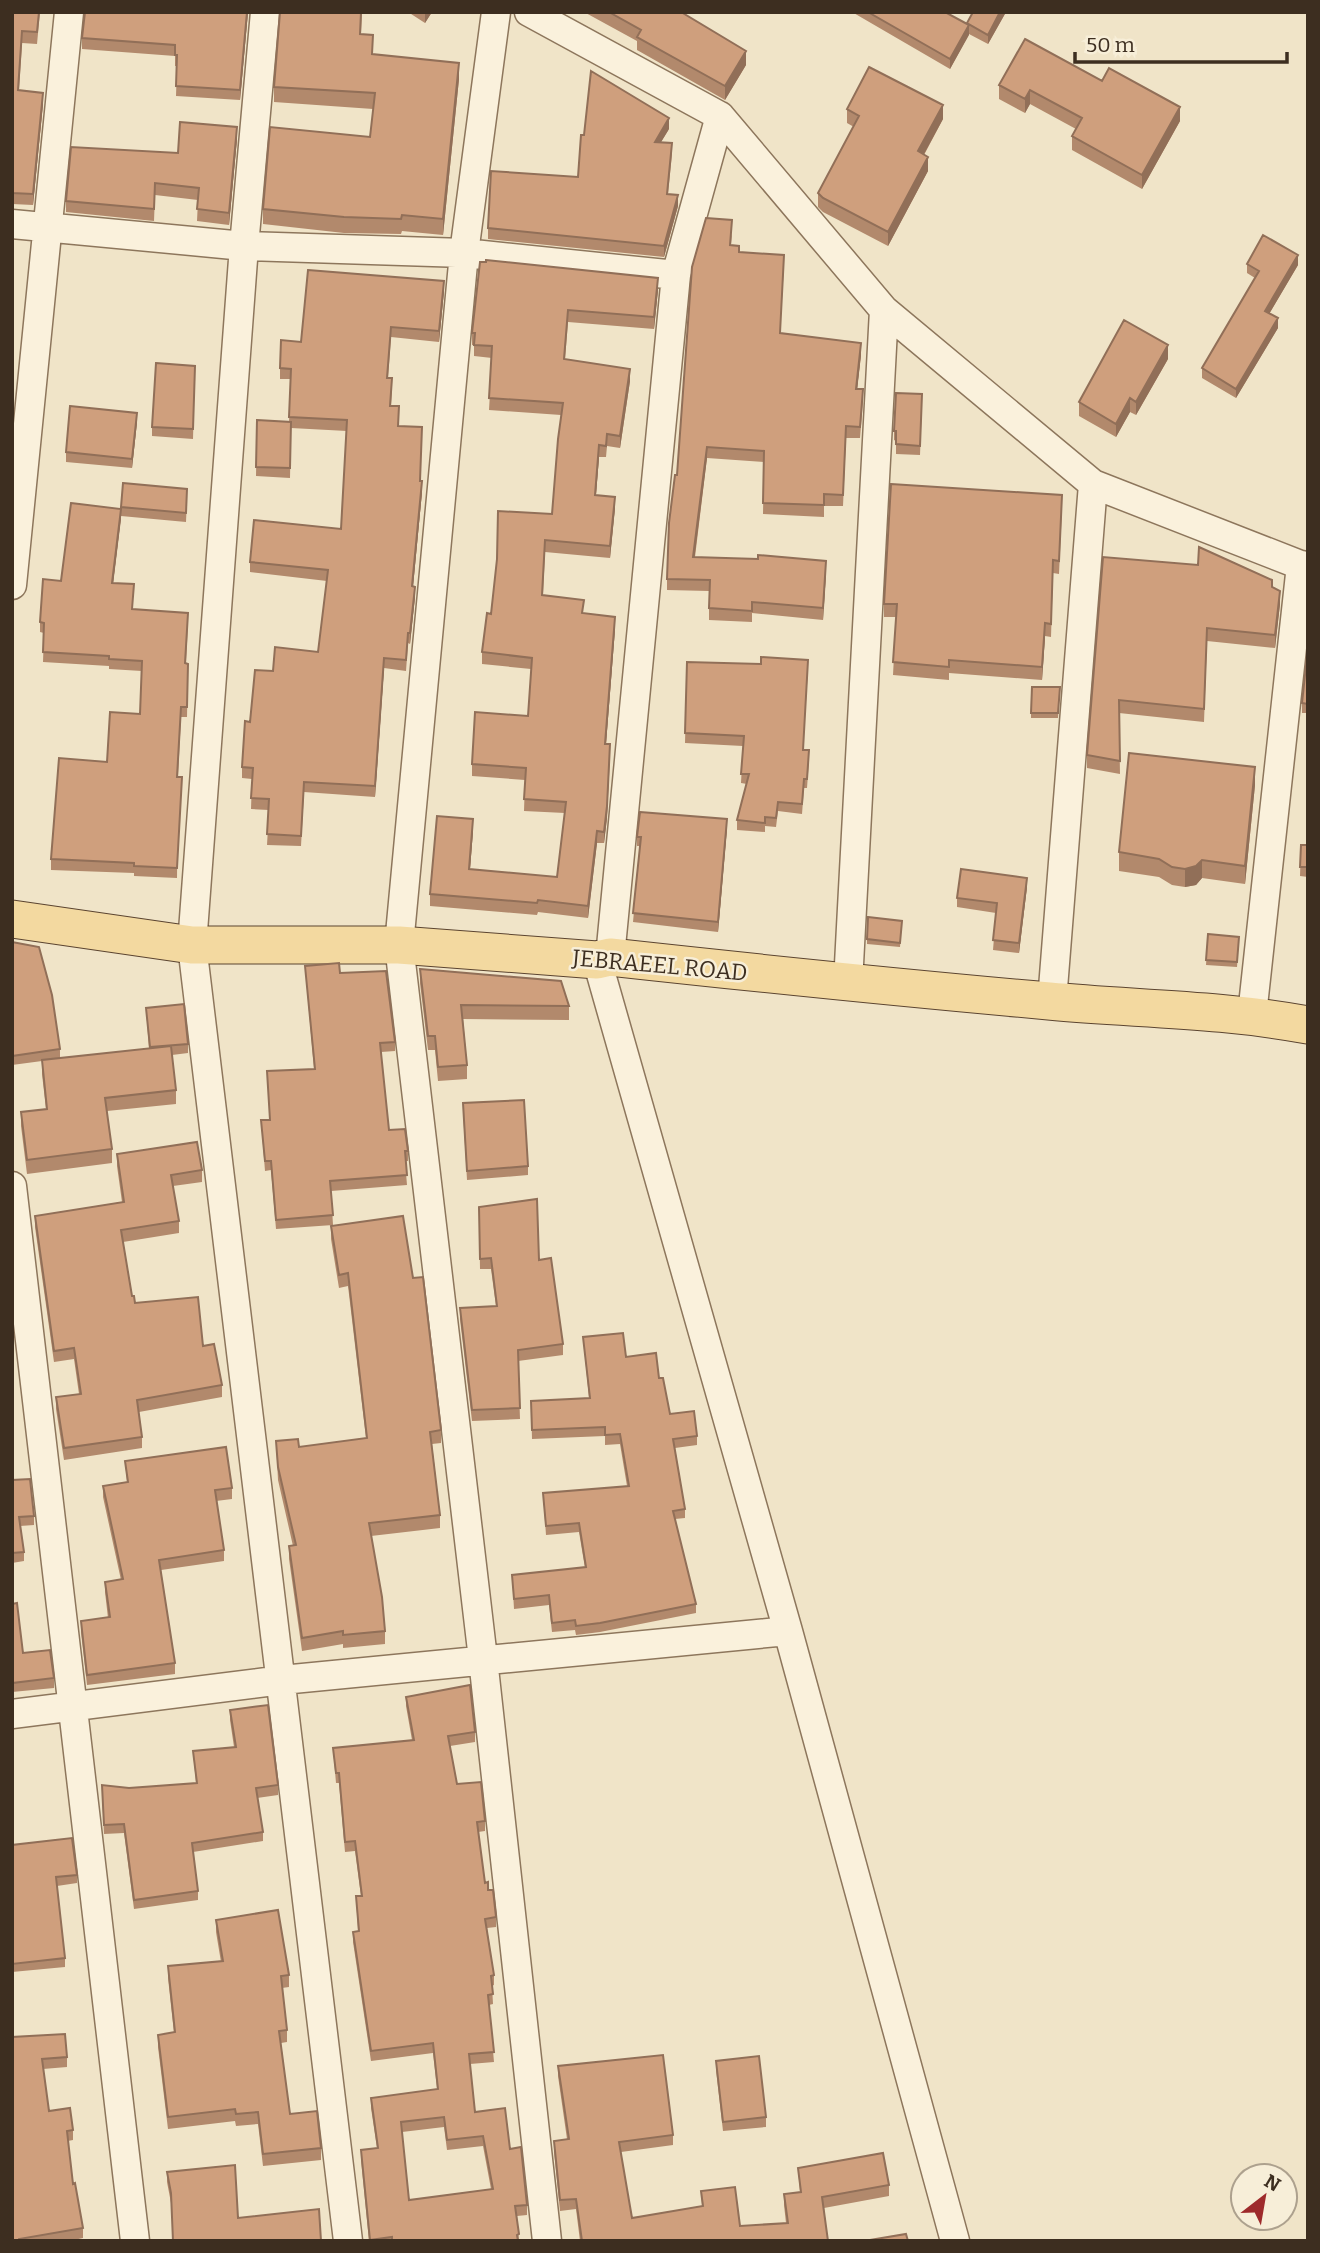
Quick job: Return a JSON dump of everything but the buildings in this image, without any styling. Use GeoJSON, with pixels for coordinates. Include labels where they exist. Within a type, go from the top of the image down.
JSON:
{"type":"FeatureCollection","features":[{"type":"Feature","properties":{"kind":"main road","name":"JEBRAEEL ROAD"},"geometry":{"type":"LineString","coordinates":[[12,919],[192,945],[398,945],[603,958],[1052,1002],[1252,1015],[1308,1025]]}},
{"type":"Feature","properties":{"kind":"street"},"geometry":{"type":"LineString","coordinates":[[12,584],[69,12]]}},
{"type":"Feature","properties":{"kind":"street"},"geometry":{"type":"LineString","coordinates":[[265,12],[244,246],[192,945],[348,2241]]}},
{"type":"Feature","properties":{"kind":"street"},"geometry":{"type":"LineString","coordinates":[[496,12],[464,253],[398,945],[483,1659],[547,2241]]}},
{"type":"Feature","properties":{"kind":"street"},"geometry":{"type":"LineString","coordinates":[[528,12],[720,116],[884,310],[1093,484],[1304,566],[1252,1015]]}},
{"type":"Feature","properties":{"kind":"street"},"geometry":{"type":"LineString","coordinates":[[720,116],[676,275],[603,958],[955,2241]]}},
{"type":"Feature","properties":{"kind":"street"},"geometry":{"type":"LineString","coordinates":[[12,224],[244,246],[464,253],[676,275]]}},
{"type":"Feature","properties":{"kind":"street"},"geometry":{"type":"LineString","coordinates":[[848,983],[884,310]]}},
{"type":"Feature","properties":{"kind":"street"},"geometry":{"type":"LineString","coordinates":[[1052,1002],[1093,484]]}},
{"type":"Feature","properties":{"kind":"street"},"geometry":{"type":"LineString","coordinates":[[12,1186],[135,2241]]}},
{"type":"Feature","properties":{"kind":"street"},"geometry":{"type":"LineString","coordinates":[[12,1714],[282,1680],[788,1631]]}}]}
